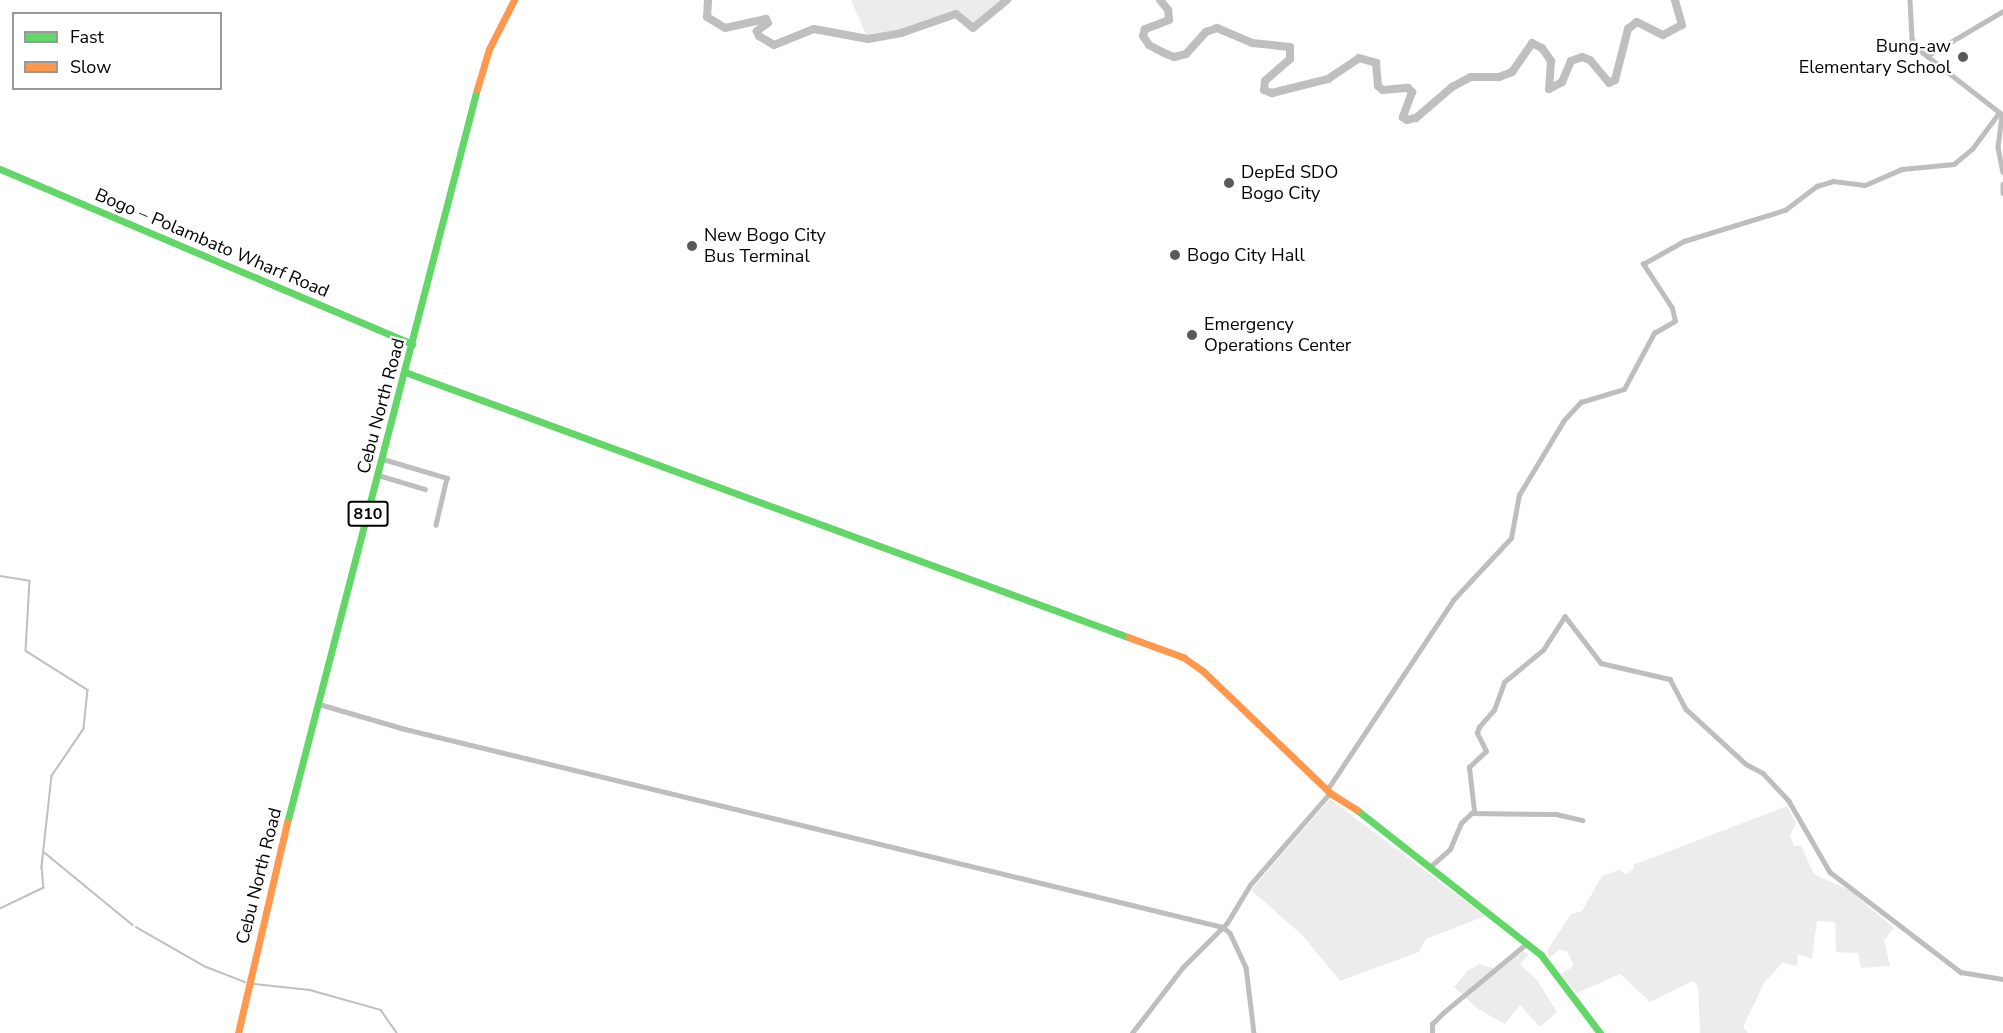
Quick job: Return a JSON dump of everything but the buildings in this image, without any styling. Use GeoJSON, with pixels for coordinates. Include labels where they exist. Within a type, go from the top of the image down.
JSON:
{"type":"FeatureCollection","features":[{"type":"Feature","properties":{"kind":"main road","name":"Cebu North Road"},"geometry":{"type":"LineString","coordinates":[[238,1033],[265,907],[483,69],[514,0]]}},
{"type":"Feature","properties":{"kind":"main road","name":"Bogo – Polambato Wharf Road"},"geometry":{"type":"LineString","coordinates":[[0,169],[412,344]]}},
{"type":"Feature","properties":{"kind":"main road"},"geometry":{"type":"LineString","coordinates":[[405,372],[1183,657],[1203,671],[1328,791],[1371,819],[1430,867],[1464,891],[1552,966],[1600,1033]]}},
{"type":"Feature","properties":{"kind":"street"},"geometry":{"type":"LineString","coordinates":[[1910,0],[1912,38],[1927,56],[2001,115]]}},
{"type":"Feature","properties":{"kind":"street"},"geometry":{"type":"LineString","coordinates":[[1927,56],[2003,10]]}},
{"type":"Feature","properties":{"kind":"street"},"geometry":{"type":"LineString","coordinates":[[2001,115],[1998,147],[2003,172]]}},
{"type":"Feature","properties":{"kind":"street"},"geometry":{"type":"LineString","coordinates":[[1132,1033],[1183,967],[1223,927],[1250,885],[1328,791],[1453,600],[1511,538],[1519,495],[1564,420],[1581,402],[1624,389],[1654,333],[1675,321],[1672,308],[1643,264],[1684,241],[1785,210],[1817,186],[1833,181],[1865,185],[1902,169],[1954,164],[1972,149],[2001,115]]}},
{"type":"Feature","properties":{"kind":"street"},"geometry":{"type":"LineString","coordinates":[[2003,184],[2003,193]]}},
{"type":"Feature","properties":{"kind":"street"},"geometry":{"type":"LineString","coordinates":[[383,459],[447,478],[436,525]]}},
{"type":"Feature","properties":{"kind":"street"},"geometry":{"type":"LineString","coordinates":[[378,475],[425,489]]}},
{"type":"Feature","properties":{"kind":"street"},"geometry":{"type":"LineString","coordinates":[[1430,867],[1450,849],[1469,813],[1474,811],[1469,767],[1486,751],[1477,733],[1479,727],[1494,710],[1504,682],[1543,650],[1565,616],[1601,663],[1670,679],[1686,709],[1746,764],[1763,773],[1789,801],[1830,872],[1961,972],[2003,979]]}},
{"type":"Feature","properties":{"kind":"street"},"geometry":{"type":"LineString","coordinates":[[319,704],[405,729],[1223,927],[1230,933],[1246,967],[1254,1033]]}},
{"type":"Feature","properties":{"kind":"street"},"geometry":{"type":"LineString","coordinates":[[1469,813],[1556,814],[1582,820]]}},
{"type":"Feature","properties":{"kind":"street"},"geometry":{"type":"LineString","coordinates":[[1432,1033],[1432,1024],[1443,1013],[1526,945]]}},
{"type":"Feature","properties":{"kind":"shaded area"},"geometry":{"type":"Polygon","coordinates":[[[851,0],[1007,0],[984,16],[980,26],[973,28],[956,14],[901,33],[868,39],[851,0]]]}},
{"type":"Feature","properties":{"kind":"shaded area"},"geometry":{"type":"Polygon","coordinates":[[[1330,799],[1485,916],[1426,939],[1419,952],[1340,981],[1303,936],[1251,890],[1330,799]]]}},
{"type":"Feature","properties":{"kind":"shaded area"},"geometry":{"type":"Polygon","coordinates":[[[1787,806],[1796,823],[1790,836],[1794,846],[1801,846],[1814,874],[1849,890],[1894,928],[1884,940],[1890,966],[1861,968],[1858,953],[1836,952],[1835,922],[1817,921],[1812,959],[1798,954],[1797,966],[1782,963],[1764,983],[1743,1027],[1748,1033],[1700,1033],[1698,986],[1693,981],[1650,1002],[1620,974],[1577,993],[1561,974],[1574,966],[1567,951],[1559,950],[1550,957],[1547,951],[1571,914],[1582,911],[1602,876],[1619,870],[1626,874],[1634,869],[1633,865],[1787,806]]]}},
{"type":"Feature","properties":{"kind":"shaded area"},"geometry":{"type":"Polygon","coordinates":[[[1522,951],[1529,954],[1520,964],[1537,980],[1557,1012],[1540,1027],[1520,1005],[1505,1024],[1478,1009],[1454,987],[1467,971],[1480,964],[1499,970],[1522,951]]]}},
{"type":"Feature","properties":{"kind":"waterway"},"geometry":{"type":"LineString","coordinates":[[708,0],[707,17],[725,28],[766,19],[768,23],[757,31],[759,36],[774,45],[814,29],[868,39],[901,33],[956,14],[973,28],[1007,0]]}},
{"type":"Feature","properties":{"kind":"waterway"},"geometry":{"type":"LineString","coordinates":[[1160,0],[1168,10],[1169,20],[1145,29],[1143,36],[1149,45],[1162,52],[1174,57],[1186,54],[1206,32],[1217,28],[1252,43],[1290,47],[1290,59],[1265,81],[1264,90],[1272,93],[1328,79],[1359,58],[1376,63],[1378,86],[1383,90],[1408,88],[1412,92],[1403,117],[1407,120],[1416,118],[1452,87],[1471,77],[1499,77],[1512,72],[1532,43],[1542,48],[1551,61],[1549,89],[1562,82],[1571,61],[1582,57],[1590,60],[1609,83],[1615,80],[1628,29],[1637,22],[1663,35],[1682,25],[1675,0]]}},
{"type":"Feature","properties":{"kind":"waterway"},"geometry":{"type":"LineString","coordinates":[[0,576],[30,581],[26,651],[88,690],[84,729],[52,776],[42,867],[44,888],[0,909]]}},
{"type":"Feature","properties":{"kind":"waterway"},"geometry":{"type":"LineString","coordinates":[[44,852],[133,925]]}},
{"type":"Feature","properties":{"kind":"waterway"},"geometry":{"type":"LineString","coordinates":[[136,927],[204,966],[245,982]]}},
{"type":"Feature","properties":{"kind":"waterway"},"geometry":{"type":"LineString","coordinates":[[254,984],[310,990],[381,1010],[397,1033]]}},
{"type":"Feature","properties":{"kind":"traffic: fast"},"geometry":{"type":"LineString","coordinates":[[287,823],[477,89]]}},
{"type":"Feature","properties":{"kind":"traffic: fast"},"geometry":{"type":"LineString","coordinates":[[0,169],[412,344]]}},
{"type":"Feature","properties":{"kind":"traffic: fast"},"geometry":{"type":"LineString","coordinates":[[405,372],[1128,637]]}},
{"type":"Feature","properties":{"kind":"traffic: fast"},"geometry":{"type":"LineString","coordinates":[[1357,810],[1541,955],[1600,1033]]}},
{"type":"Feature","properties":{"kind":"traffic: slow"},"geometry":{"type":"LineString","coordinates":[[477,89],[489,49],[514,0]]}},
{"type":"Feature","properties":{"kind":"traffic: slow"},"geometry":{"type":"LineString","coordinates":[[1128,637],[1183,657],[1203,671],[1330,793],[1357,810]]}},
{"type":"Feature","properties":{"kind":"traffic: slow"},"geometry":{"type":"LineString","coordinates":[[238,1033],[287,823]]}},
{"type":"Feature","properties":{"kind":"place","name":"Bung-aw Elementary School"},"geometry":{"type":"Point","coordinates":[1963,57]}},
{"type":"Feature","properties":{"kind":"place","name":"DepEd SDO Bogo City"},"geometry":{"type":"Point","coordinates":[1229,183]}},
{"type":"Feature","properties":{"kind":"place","name":"New Bogo City Bus Terminal"},"geometry":{"type":"Point","coordinates":[692,246]}},
{"type":"Feature","properties":{"kind":"place","name":"Bogo City Hall"},"geometry":{"type":"Point","coordinates":[1175,255]}},
{"type":"Feature","properties":{"kind":"place","name":"Emergency Operations Center"},"geometry":{"type":"Point","coordinates":[1192,335]}}]}
